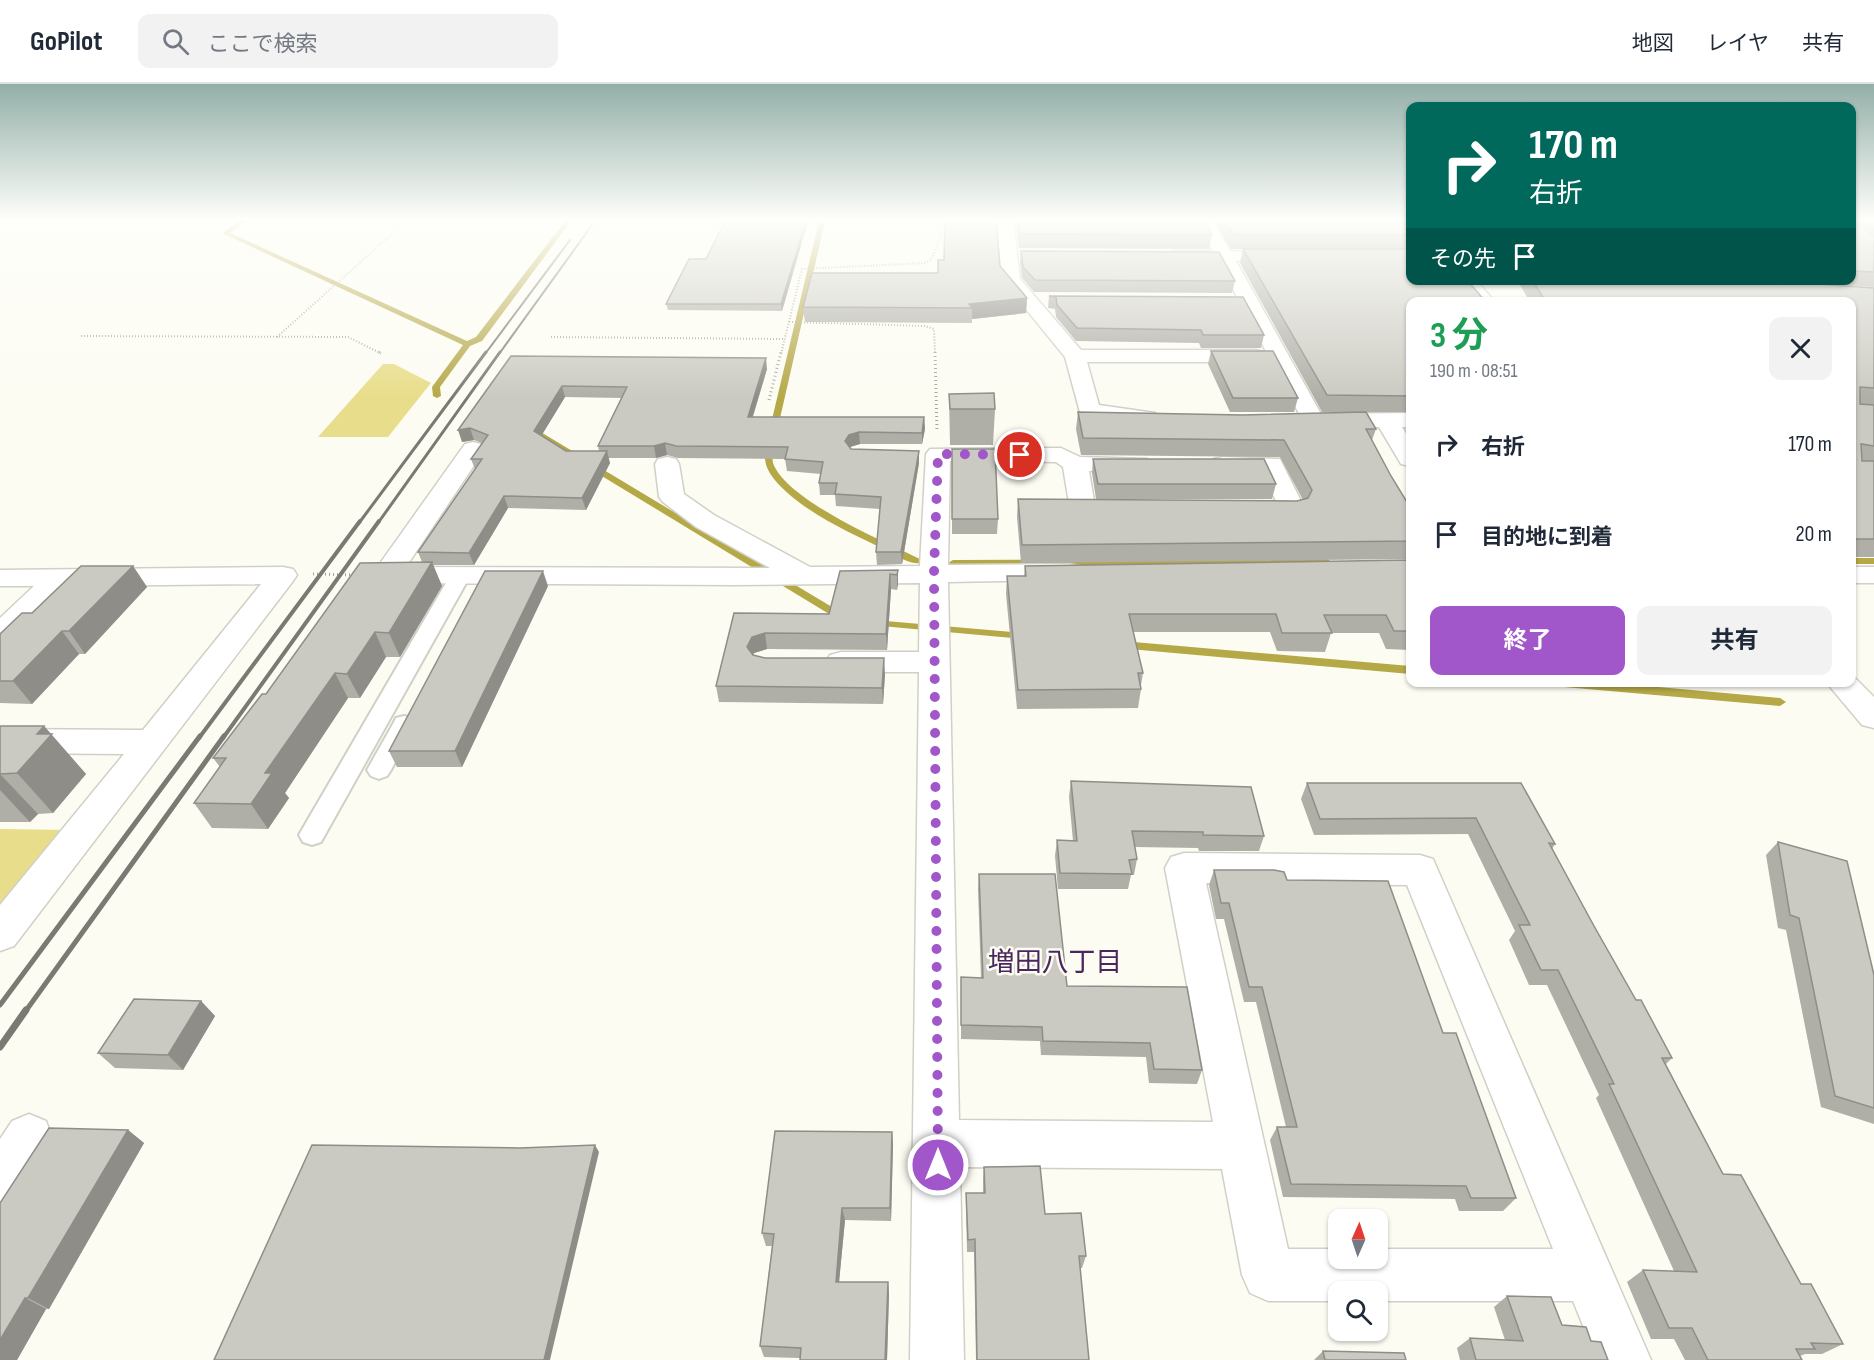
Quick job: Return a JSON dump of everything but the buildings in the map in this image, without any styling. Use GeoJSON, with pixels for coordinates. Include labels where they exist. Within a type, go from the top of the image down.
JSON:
{"type":"FeatureCollection","features":[{"type":"Feature","properties":{"kind":"street"},"geometry":{"type":"LineString","coordinates":[[1011,281],[1075,356],[1089,411],[1172,421]]}},
{"type":"Feature","properties":{"kind":"street"},"geometry":{"type":"LineString","coordinates":[[1237,281],[1313,420]]}},
{"type":"Feature","properties":{"kind":"street"},"geometry":{"type":"LineString","coordinates":[[1471,285],[1481,297]]}},
{"type":"Feature","properties":{"kind":"street"},"geometry":{"type":"LineString","coordinates":[[1026,300],[1050,300]]}},
{"type":"Feature","properties":{"kind":"street"},"geometry":{"type":"LineString","coordinates":[[1225,301],[1248,301]]}},
{"type":"Feature","properties":{"kind":"street"},"geometry":{"type":"LineString","coordinates":[[1075,356],[1278,356]]}},
{"type":"Feature","properties":{"kind":"street"},"geometry":{"type":"LineString","coordinates":[[1290,420],[1406,420]]}},
{"type":"Feature","properties":{"kind":"street"},"geometry":{"type":"LineString","coordinates":[[1386,420],[1406,452]]}},
{"type":"Feature","properties":{"kind":"street"},"geometry":{"type":"LineString","coordinates":[[473,449],[386,575],[471,583],[1101,571]]}},
{"type":"Feature","properties":{"kind":"street"},"geometry":{"type":"LineString","coordinates":[[937,1360],[935,639],[934,573],[927,454],[1061,455],[1075,464],[1167,464]]}},
{"type":"Feature","properties":{"kind":"street"},"geometry":{"type":"LineString","coordinates":[[667,464],[672,497],[781,576]]}},
{"type":"Feature","properties":{"kind":"street"},"geometry":{"type":"LineString","coordinates":[[1075,464],[1083,508],[1141,509]]}},
{"type":"Feature","properties":{"kind":"street"},"geometry":{"type":"LineString","coordinates":[[1202,464],[1271,464],[1292,509],[1234,509]]}},
{"type":"Feature","properties":{"kind":"street"},"geometry":{"type":"LineString","coordinates":[[0,578],[283,575]]}},
{"type":"Feature","properties":{"kind":"street"},"geometry":{"type":"LineString","coordinates":[[0,934],[283,575]]}},
{"type":"Feature","properties":{"kind":"street"},"geometry":{"type":"LineString","coordinates":[[1856,575],[1874,575]]}},
{"type":"Feature","properties":{"kind":"street"},"geometry":{"type":"LineString","coordinates":[[0,635],[59,578]]}},
{"type":"Feature","properties":{"kind":"street"},"geometry":{"type":"LineString","coordinates":[[812,662],[935,639]]}},
{"type":"Feature","properties":{"kind":"street"},"geometry":{"type":"LineString","coordinates":[[0,741],[152,742]]}},
{"type":"Feature","properties":{"kind":"street"},"geometry":{"type":"LineString","coordinates":[[1589,1275],[1268,1275],[1184,868],[1420,870],[1589,1275],[1624,1360]]}},
{"type":"Feature","properties":{"kind":"street"},"geometry":{"type":"LineString","coordinates":[[0,1181],[28,1137]]}},
{"type":"Feature","properties":{"kind":"street"},"geometry":{"type":"LineString","coordinates":[[938,1143],[1241,1146]]}},
{"type":"Feature","properties":{"kind":"lane"},"geometry":{"type":"LineString","coordinates":[[312,835],[471,583]]}},
{"type":"Feature","properties":{"kind":"lane"},"geometry":{"type":"LineString","coordinates":[[379,770],[412,709]]}},
{"type":"Feature","properties":{"kind":"path"},"geometry":{"type":"LineString","coordinates":[[277,337],[340,281]]}},
{"type":"Feature","properties":{"kind":"path"},"geometry":{"type":"LineString","coordinates":[[769,400],[799,281]]}},
{"type":"Feature","properties":{"kind":"path"},"geometry":{"type":"LineString","coordinates":[[789,322],[925,326],[933,329],[927,454]]}},
{"type":"Feature","properties":{"kind":"path"},"geometry":{"type":"LineString","coordinates":[[81,336],[348,337],[382,354]]}},
{"type":"Feature","properties":{"kind":"path"},"geometry":{"type":"LineString","coordinates":[[551,337],[784,339]]}},
{"type":"Feature","properties":{"kind":"path"},"geometry":{"type":"LineString","coordinates":[[283,575],[386,575]]}},
{"type":"Feature","properties":{"kind":"shaded area"},"geometry":{"type":"Polygon","coordinates":[[[383,364],[394,364],[431,383],[388,437],[318,437],[383,364]]]}},
{"type":"Feature","properties":{"kind":"shaded area"},"geometry":{"type":"Polygon","coordinates":[[[0,829],[71,830],[0,918],[0,829]]]}},
{"type":"Feature","properties":{"kind":"waterway"},"geometry":{"type":"LineString","coordinates":[[329,281],[467,344]]}},
{"type":"Feature","properties":{"kind":"waterway"},"geometry":{"type":"LineString","coordinates":[[467,344],[479,339],[523,281]]}},
{"type":"Feature","properties":{"kind":"waterway"},"geometry":{"type":"LineString","coordinates":[[808,281],[769,449],[769,463],[778,477],[812,506],[834,520],[916,561]]}},
{"type":"Feature","properties":{"kind":"waterway"},"geometry":{"type":"LineString","coordinates":[[437,396],[436,387],[467,344]]}},
{"type":"Feature","properties":{"kind":"waterway"},"geometry":{"type":"LineString","coordinates":[[529,428],[843,618]]}},
{"type":"Feature","properties":{"kind":"waterway"},"geometry":{"type":"LineString","coordinates":[[1856,561],[1874,561]]}},
{"type":"Feature","properties":{"kind":"waterway"},"geometry":{"type":"LineString","coordinates":[[953,563],[1327,562]]}},
{"type":"Feature","properties":{"kind":"waterway"},"geometry":{"type":"LineString","coordinates":[[874,623],[1024,636]]}},
{"type":"Feature","properties":{"kind":"waterway"},"geometry":{"type":"LineString","coordinates":[[1122,645],[1406,670]]}},
{"type":"Feature","properties":{"kind":"waterway"},"geometry":{"type":"LineString","coordinates":[[1610,687],[1780,702]]}},
{"type":"Feature","properties":{"kind":"railway"},"geometry":{"type":"LineString","coordinates":[[485,354],[540,281]]}},
{"type":"Feature","properties":{"kind":"railway"},"geometry":{"type":"LineString","coordinates":[[499,354],[552,281]]}},
{"type":"Feature","properties":{"kind":"railway"},"geometry":{"type":"LineString","coordinates":[[359,523],[486,352]]}},
{"type":"Feature","properties":{"kind":"railway"},"geometry":{"type":"LineString","coordinates":[[378,523],[500,352]]}},
{"type":"Feature","properties":{"kind":"railway"},"geometry":{"type":"LineString","coordinates":[[199,738],[360,521]]}},
{"type":"Feature","properties":{"kind":"railway"},"geometry":{"type":"LineString","coordinates":[[223,738],[379,521]]}},
{"type":"Feature","properties":{"kind":"railway"},"geometry":{"type":"LineString","coordinates":[[0,1005],[200,736]]}},
{"type":"Feature","properties":{"kind":"railway"},"geometry":{"type":"LineString","coordinates":[[25,1012],[224,736]]}},
{"type":"Feature","properties":{"kind":"railway"},"geometry":{"type":"LineString","coordinates":[[0,1047],[26,1010]]}},
{"type":"Feature","properties":{"kind":"district","name":"増田八丁目"},"geometry":{"type":"Point","coordinates":[1055,962]}},
{"type":"Feature","properties":{"kind":"route"},"geometry":{"type":"LineString","coordinates":[[938,1165],[934,573],[938,454],[1020,455]]}}]}
